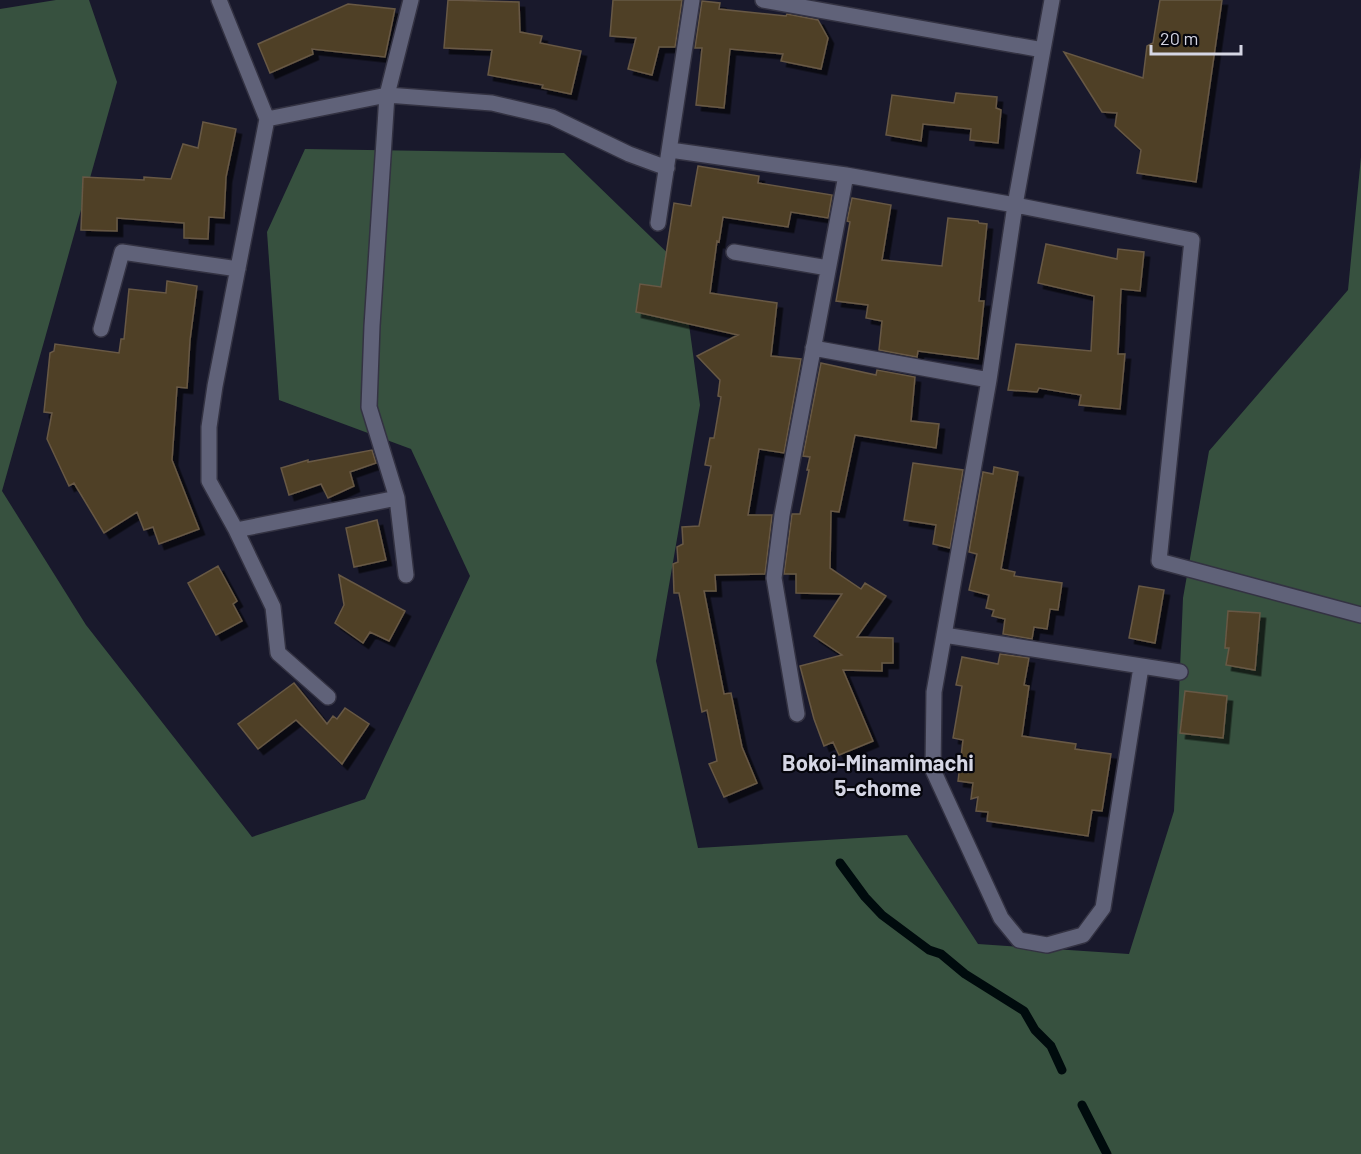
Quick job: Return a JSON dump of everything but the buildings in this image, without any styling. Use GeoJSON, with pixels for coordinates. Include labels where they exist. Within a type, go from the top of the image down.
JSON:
{"type":"FeatureCollection","features":[{"type":"Feature","properties":{"kind":"street"},"geometry":{"type":"LineString","coordinates":[[219,0],[267,119],[208,428],[209,481],[236,530],[273,607],[278,653],[328,697]]}},
{"type":"Feature","properties":{"kind":"street"},"geometry":{"type":"LineString","coordinates":[[406,575],[397,498],[369,407],[387,95],[411,0]]}},
{"type":"Feature","properties":{"kind":"street"},"geometry":{"type":"LineString","coordinates":[[658,223],[692,0]]}},
{"type":"Feature","properties":{"kind":"street"},"geometry":{"type":"LineString","coordinates":[[763,0],[1043,50]]}},
{"type":"Feature","properties":{"kind":"street"},"geometry":{"type":"LineString","coordinates":[[1052,0],[1015,205],[989,380],[934,692],[933,770],[1001,918],[1019,940],[1047,945],[1083,935],[1103,908],[1141,667]]}},
{"type":"Feature","properties":{"kind":"street"},"geometry":{"type":"LineString","coordinates":[[267,119],[387,95],[492,103],[552,117],[629,154],[667,168]]}},
{"type":"Feature","properties":{"kind":"street"},"geometry":{"type":"LineString","coordinates":[[670,150],[846,175],[1192,240],[1159,561],[1361,615]]}},
{"type":"Feature","properties":{"kind":"street"},"geometry":{"type":"LineString","coordinates":[[797,714],[774,578],[782,515],[846,175]]}},
{"type":"Feature","properties":{"kind":"street"},"geometry":{"type":"LineString","coordinates":[[101,329],[122,252],[238,269]]}},
{"type":"Feature","properties":{"kind":"street"},"geometry":{"type":"LineString","coordinates":[[734,252],[828,268]]}},
{"type":"Feature","properties":{"kind":"street"},"geometry":{"type":"LineString","coordinates":[[813,348],[989,380]]}},
{"type":"Feature","properties":{"kind":"street"},"geometry":{"type":"LineString","coordinates":[[236,530],[397,498]]}},
{"type":"Feature","properties":{"kind":"street"},"geometry":{"type":"LineString","coordinates":[[944,635],[1180,672]]}},
{"type":"Feature","properties":{"kind":"green space"},"geometry":{"type":"Polygon","coordinates":[[[56,0],[89,0],[117,82],[2,491],[86,625],[252,837],[365,799],[470,576],[411,449],[279,400],[267,232],[305,149],[564,153],[681,266],[700,405],[656,661],[698,848],[907,835],[978,944],[1129,954],[1174,811],[1183,598],[1209,451],[1348,290],[1361,157],[1361,1154],[0,1154],[0,9],[56,0]]]}},
{"type":"Feature","properties":{"kind":"waterway"},"geometry":{"type":"LineString","coordinates":[[840,863],[865,897],[882,915],[929,950],[941,954],[965,974],[1024,1011],[1035,1030],[1051,1046],[1062,1070]]}},
{"type":"Feature","properties":{"kind":"waterway"},"geometry":{"type":"LineString","coordinates":[[1082,1105],[1107,1154]]}},
{"type":"Feature","properties":{"kind":"district","name":"Bokoi-Minamimachi 5-chome"},"geometry":{"type":"Point","coordinates":[878,774]}}]}
